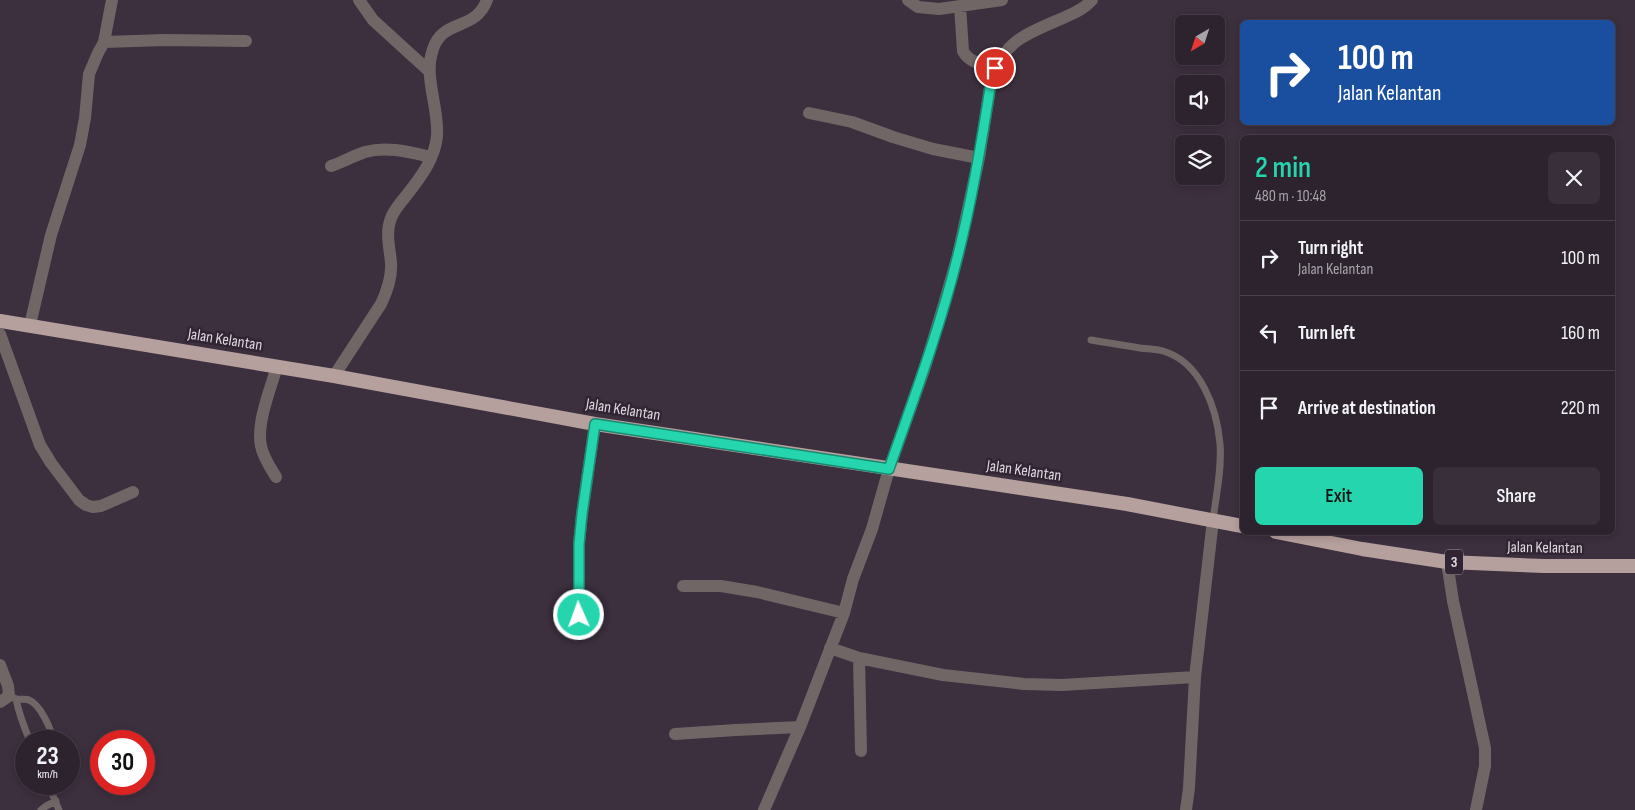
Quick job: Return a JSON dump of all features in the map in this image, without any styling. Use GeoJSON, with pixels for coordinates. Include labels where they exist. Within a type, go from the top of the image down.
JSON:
{"type":"FeatureCollection","features":[{"type":"Feature","properties":{"kind":"highway","name":"Jalan Kelantan"},"geometry":{"type":"LineString","coordinates":[[0,321],[277,366],[595,424],[1127,504],[1240,526]]}},
{"type":"Feature","properties":{"kind":"highway","name":"Jalan Kelantan"},"geometry":{"type":"LineString","coordinates":[[1291,535],[1362,549],[1447,562],[1544,566],[1635,566]]}},
{"type":"Feature","properties":{"kind":"street"},"geometry":{"type":"LineString","coordinates":[[30,325],[52,234],[80,145],[85,118],[89,74],[104,42],[112,0]]}},
{"type":"Feature","properties":{"kind":"street"},"geometry":{"type":"LineString","coordinates":[[360,0],[373,20],[429,71]]}},
{"type":"Feature","properties":{"kind":"street"},"geometry":{"type":"LineString","coordinates":[[334,376],[387,292],[392,266],[388,234],[390,219],[420,178],[432,157],[437,136],[429,71],[434,46],[439,36],[451,28],[472,20],[484,9],[487,0]]}},
{"type":"Feature","properties":{"kind":"street"},"geometry":{"type":"LineString","coordinates":[[908,0],[914,5],[925,9],[939,9],[1002,0]]}},
{"type":"Feature","properties":{"kind":"street"},"geometry":{"type":"LineString","coordinates":[[764,810],[800,727],[844,614],[853,579],[872,529],[889,469],[925,367],[958,255],[979,158],[992,75],[1007,49],[1021,36],[1081,10],[1090,0]]}},
{"type":"Feature","properties":{"kind":"street"},"geometry":{"type":"LineString","coordinates":[[960,6],[963,52],[965,56],[975,62],[995,68]]}},
{"type":"Feature","properties":{"kind":"street"},"geometry":{"type":"LineString","coordinates":[[104,42],[165,40],[246,41]]}},
{"type":"Feature","properties":{"kind":"street"},"geometry":{"type":"LineString","coordinates":[[809,114],[852,122],[893,137],[979,158]]}},
{"type":"Feature","properties":{"kind":"street"},"geometry":{"type":"LineString","coordinates":[[331,166],[366,152],[378,150],[407,151],[432,157]]}},
{"type":"Feature","properties":{"kind":"street"},"geometry":{"type":"LineString","coordinates":[[0,334],[40,445],[51,464],[79,500],[93,507],[101,506],[133,492]]}},
{"type":"Feature","properties":{"kind":"street"},"geometry":{"type":"LineString","coordinates":[[276,477],[260,445],[260,431],[277,366]]}},
{"type":"Feature","properties":{"kind":"street"},"geometry":{"type":"LineString","coordinates":[[579,615],[580,536],[595,424]]}},
{"type":"Feature","properties":{"kind":"street"},"geometry":{"type":"LineString","coordinates":[[1186,810],[1195,678],[1212,520]]}},
{"type":"Feature","properties":{"kind":"street"},"geometry":{"type":"LineString","coordinates":[[1447,562],[1455,610],[1485,748],[1485,766],[1476,810]]}},
{"type":"Feature","properties":{"kind":"street"},"geometry":{"type":"LineString","coordinates":[[683,586],[721,586],[757,592],[844,614]]}},
{"type":"Feature","properties":{"kind":"street"},"geometry":{"type":"LineString","coordinates":[[830,648],[859,658],[943,675],[1024,684],[1062,685],[1195,678]]}},
{"type":"Feature","properties":{"kind":"street"},"geometry":{"type":"LineString","coordinates":[[859,658],[861,751]]}},
{"type":"Feature","properties":{"kind":"street"},"geometry":{"type":"LineString","coordinates":[[0,664],[8,686],[8,699]]}},
{"type":"Feature","properties":{"kind":"street"},"geometry":{"type":"LineString","coordinates":[[675,734],[800,727]]}},
{"type":"Feature","properties":{"kind":"lane"},"geometry":{"type":"LineString","coordinates":[[1091,340],[1164,351],[1184,364],[1201,382],[1210,402],[1220,444],[1220,462],[1212,520]]}},
{"type":"Feature","properties":{"kind":"lane"},"geometry":{"type":"LineString","coordinates":[[8,699],[19,715],[25,730]]}},
{"type":"Feature","properties":{"kind":"lane"},"geometry":{"type":"LineString","coordinates":[[8,699],[30,700],[39,707],[49,730]]}},
{"type":"Feature","properties":{"kind":"lane"},"geometry":{"type":"LineString","coordinates":[[53,795],[59,810]]}},
{"type":"Feature","properties":{"kind":"lane"},"geometry":{"type":"LineString","coordinates":[[41,810],[56,801]]}},
{"type":"Feature","properties":{"kind":"route"},"geometry":{"type":"LineString","coordinates":[[579,615],[579,544],[595,424],[889,469],[925,367],[958,255],[979,158],[992,75],[995,68]]}}]}
